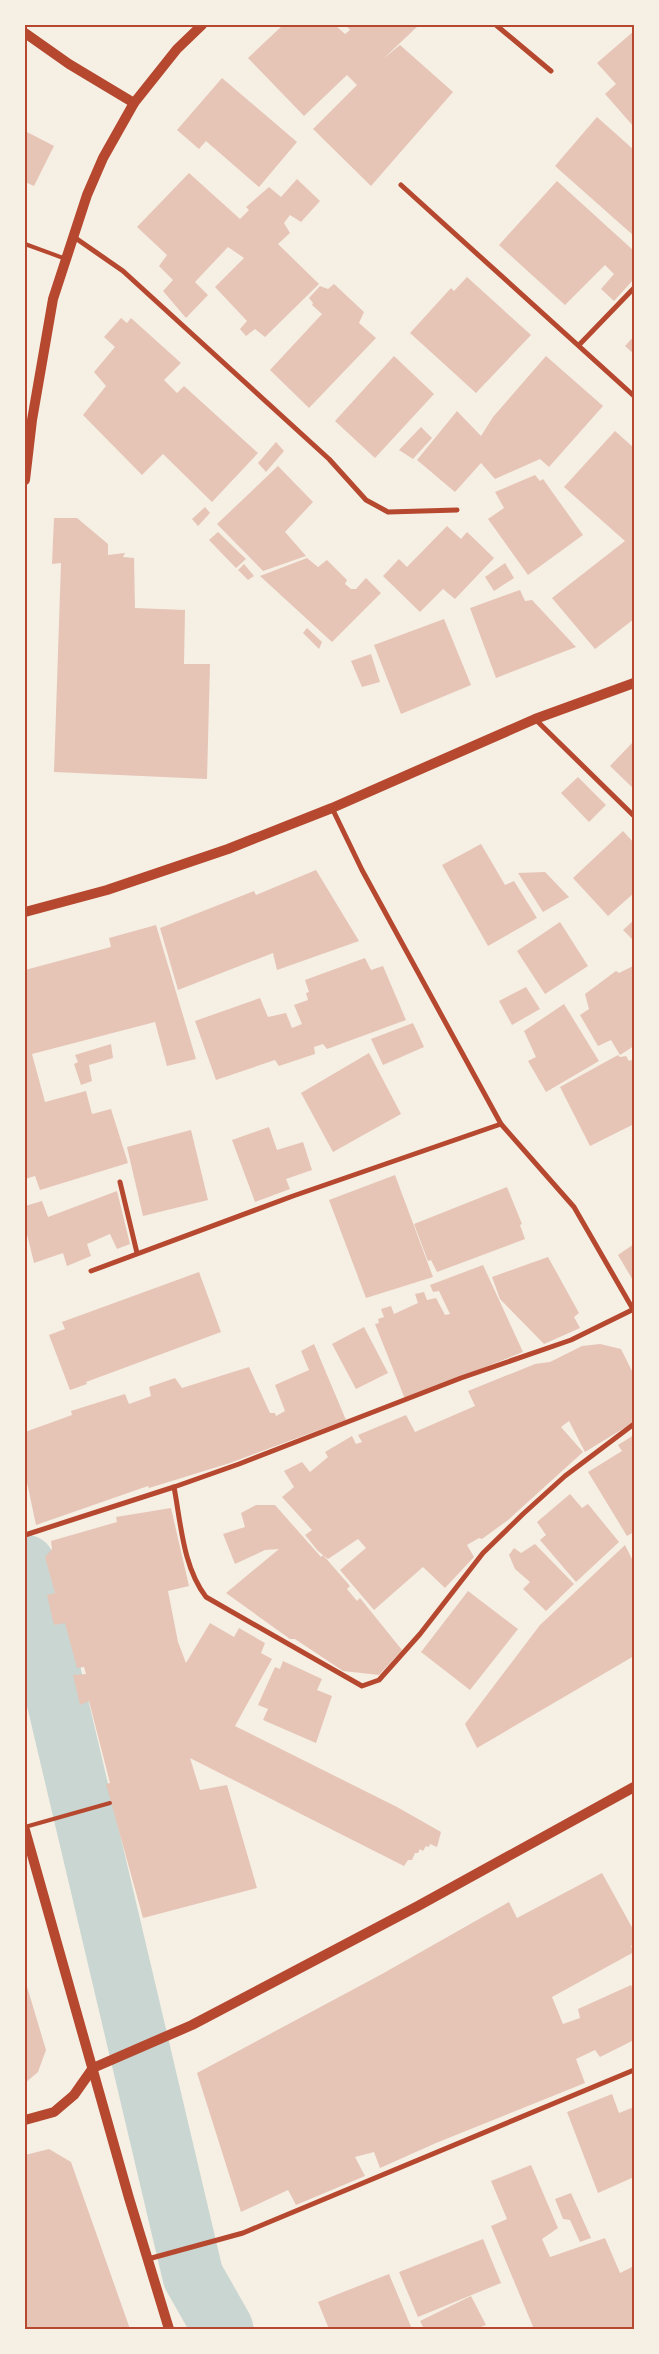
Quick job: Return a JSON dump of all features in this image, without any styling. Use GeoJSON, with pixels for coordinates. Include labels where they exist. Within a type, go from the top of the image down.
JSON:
{"type":"FeatureCollection","features":[{"type":"Feature","properties":{"kind":"main road"},"geometry":{"type":"LineString","coordinates":[[25,480],[32,420],[53,299],[87,195],[103,158],[134,103],[177,49],[202,25]]}},
{"type":"Feature","properties":{"kind":"main road"},"geometry":{"type":"LineString","coordinates":[[25,33],[69,64],[134,103]]}},
{"type":"Feature","properties":{"kind":"main road"},"geometry":{"type":"LineString","coordinates":[[25,912],[107,890],[228,849],[332,808],[535,719],[634,683]]}},
{"type":"Feature","properties":{"kind":"main road"},"geometry":{"type":"LineString","coordinates":[[25,2120],[54,2112],[74,2095],[93,2068],[192,2025],[418,1906],[634,1787]]}},
{"type":"Feature","properties":{"kind":"main road"},"geometry":{"type":"LineString","coordinates":[[26,1828],[169,2329]]}},
{"type":"Feature","properties":{"kind":"street"},"geometry":{"type":"LineString","coordinates":[[496,25],[551,72]]}},
{"type":"Feature","properties":{"kind":"street"},"geometry":{"type":"LineString","coordinates":[[401,185],[634,396]]}},
{"type":"Feature","properties":{"kind":"street"},"geometry":{"type":"LineString","coordinates":[[74,237],[123,271],[329,459],[366,500],[388,512],[457,510]]}},
{"type":"Feature","properties":{"kind":"street"},"geometry":{"type":"LineString","coordinates":[[579,345],[634,288]]}},
{"type":"Feature","properties":{"kind":"street"},"geometry":{"type":"LineString","coordinates":[[535,719],[634,816]]}},
{"type":"Feature","properties":{"kind":"street"},"geometry":{"type":"LineString","coordinates":[[25,1535],[174,1487],[461,1378],[571,1340],[634,1310],[574,1206],[501,1124],[362,870],[332,808]]}},
{"type":"Feature","properties":{"kind":"street"},"geometry":{"type":"LineString","coordinates":[[91,1271],[293,1196],[501,1124]]}},
{"type":"Feature","properties":{"kind":"street"},"geometry":{"type":"LineString","coordinates":[[120,1182],[137,1253]]}},
{"type":"Feature","properties":{"kind":"street"},"geometry":{"type":"LineString","coordinates":[[174,1487],[189,1564],[196,1584],[206,1597],[362,1686],[379,1680],[420,1634],[483,1554],[510,1527],[565,1476],[634,1424]]}},
{"type":"Feature","properties":{"kind":"street"},"geometry":{"type":"LineString","coordinates":[[148,2259],[235,2236],[634,2070]]}},
{"type":"Feature","properties":{"kind":"lane"},"geometry":{"type":"LineString","coordinates":[[25,244],[66,259]]}},
{"type":"Feature","properties":{"kind":"lane"},"geometry":{"type":"LineString","coordinates":[[26,1828],[110,1804]]}},
{"type":"Feature","properties":{"kind":"building"},"geometry":{"type":"Polygon","coordinates":[[[283,25],[335,25],[345,34],[350,30],[346,25],[419,25],[383,59],[400,45],[453,92],[371,186],[313,129],[357,85],[347,75],[304,116],[248,58],[283,25]]]}},
{"type":"Feature","properties":{"kind":"building"},"geometry":{"type":"Polygon","coordinates":[[[634,31],[634,127],[605,94],[616,84],[597,63],[634,31]]]}},
{"type":"Feature","properties":{"kind":"building"},"geometry":{"type":"Polygon","coordinates":[[[222,78],[297,142],[259,187],[206,141],[199,149],[177,130],[222,78]]]}},
{"type":"Feature","properties":{"kind":"building"},"geometry":{"type":"Polygon","coordinates":[[[597,117],[634,150],[634,236],[555,166],[597,117]]]}},
{"type":"Feature","properties":{"kind":"building"},"geometry":{"type":"Polygon","coordinates":[[[25,131],[54,146],[34,186],[25,182],[25,131]]]}},
{"type":"Feature","properties":{"kind":"building"},"geometry":{"type":"Polygon","coordinates":[[[189,173],[240,219],[249,210],[246,207],[269,187],[281,197],[297,179],[320,201],[301,222],[290,215],[284,223],[290,233],[278,244],[319,284],[265,337],[255,329],[246,336],[240,329],[247,321],[215,287],[244,258],[228,247],[195,282],[208,295],[186,318],[163,291],[173,280],[159,266],[167,255],[137,227],[189,173]]]}},
{"type":"Feature","properties":{"kind":"building"},"geometry":{"type":"Polygon","coordinates":[[[557,181],[634,251],[634,279],[614,301],[601,289],[614,274],[605,265],[565,305],[499,245],[557,181]]]}},
{"type":"Feature","properties":{"kind":"building"},"geometry":{"type":"Polygon","coordinates":[[[467,277],[531,335],[476,393],[410,333],[451,288],[454,291],[467,277]]]}},
{"type":"Feature","properties":{"kind":"building"},"geometry":{"type":"Polygon","coordinates":[[[334,284],[364,312],[359,323],[376,338],[309,408],[270,370],[322,314],[312,305],[313,303],[309,298],[320,286],[328,289],[334,284]]]}},
{"type":"Feature","properties":{"kind":"building"},"geometry":{"type":"Polygon","coordinates":[[[121,318],[127,323],[131,318],[181,363],[164,380],[177,393],[184,386],[258,453],[212,502],[163,454],[142,475],[83,415],[106,386],[94,372],[115,347],[104,337],[121,318]]]}},
{"type":"Feature","properties":{"kind":"building"},"geometry":{"type":"Polygon","coordinates":[[[634,336],[634,354],[625,346],[634,336]]]}},
{"type":"Feature","properties":{"kind":"building"},"geometry":{"type":"Polygon","coordinates":[[[394,356],[434,394],[375,458],[335,421],[394,356]]]}},
{"type":"Feature","properties":{"kind":"building"},"geometry":{"type":"Polygon","coordinates":[[[546,356],[603,406],[549,467],[540,459],[495,479],[481,463],[455,492],[417,460],[457,411],[481,436],[493,417],[546,356]]]}},
{"type":"Feature","properties":{"kind":"building"},"geometry":{"type":"Polygon","coordinates":[[[421,427],[432,438],[413,459],[399,450],[421,427]]]}},
{"type":"Feature","properties":{"kind":"building"},"geometry":{"type":"Polygon","coordinates":[[[615,431],[634,448],[634,619],[595,649],[552,598],[625,541],[564,487],[615,431]]]}},
{"type":"Feature","properties":{"kind":"building"},"geometry":{"type":"Polygon","coordinates":[[[276,442],[284,451],[266,472],[258,463],[276,442]]]}},
{"type":"Feature","properties":{"kind":"building"},"geometry":{"type":"Polygon","coordinates":[[[278,466],[313,502],[285,532],[306,556],[263,571],[217,524],[278,466]]]}},
{"type":"Feature","properties":{"kind":"building"},"geometry":{"type":"Polygon","coordinates":[[[535,475],[540,481],[543,479],[583,535],[528,575],[488,519],[504,508],[495,492],[535,475]]]}},
{"type":"Feature","properties":{"kind":"building"},"geometry":{"type":"Polygon","coordinates":[[[205,507],[210,513],[198,526],[192,519],[205,507]]]}},
{"type":"Feature","properties":{"kind":"building"},"geometry":{"type":"Polygon","coordinates":[[[54,518],[77,518],[108,544],[108,555],[125,553],[123,557],[134,558],[135,608],[185,610],[184,664],[210,664],[207,779],[54,772],[61,563],[52,564],[54,518]]]}},
{"type":"Feature","properties":{"kind":"building"},"geometry":{"type":"Polygon","coordinates":[[[447,526],[461,539],[467,532],[494,558],[455,599],[443,589],[420,612],[383,576],[399,559],[407,567],[447,526]]]}},
{"type":"Feature","properties":{"kind":"building"},"geometry":{"type":"Polygon","coordinates":[[[218,532],[246,559],[236,568],[209,540],[218,532]]]}},
{"type":"Feature","properties":{"kind":"building"},"geometry":{"type":"Polygon","coordinates":[[[307,558],[318,567],[327,560],[347,580],[345,584],[351,589],[356,589],[366,578],[381,593],[332,642],[260,576],[307,558]]]}},
{"type":"Feature","properties":{"kind":"building"},"geometry":{"type":"Polygon","coordinates":[[[505,563],[514,578],[494,591],[485,577],[505,563]]]}},
{"type":"Feature","properties":{"kind":"building"},"geometry":{"type":"Polygon","coordinates":[[[244,564],[254,576],[248,580],[238,570],[244,564]]]}},
{"type":"Feature","properties":{"kind":"building"},"geometry":{"type":"Polygon","coordinates":[[[520,590],[525,601],[532,600],[576,647],[496,678],[470,608],[520,590]]]}},
{"type":"Feature","properties":{"kind":"building"},"geometry":{"type":"Polygon","coordinates":[[[444,619],[471,685],[401,714],[374,645],[444,619]]]}},
{"type":"Feature","properties":{"kind":"building"},"geometry":{"type":"Polygon","coordinates":[[[307,628],[322,642],[319,649],[303,633],[307,628]]]}},
{"type":"Feature","properties":{"kind":"building"},"geometry":{"type":"Polygon","coordinates":[[[371,654],[380,682],[362,687],[351,661],[371,654]]]}},
{"type":"Feature","properties":{"kind":"building"},"geometry":{"type":"Polygon","coordinates":[[[634,741],[634,789],[610,766],[634,741]]]}},
{"type":"Feature","properties":{"kind":"building"},"geometry":{"type":"Polygon","coordinates":[[[578,777],[606,805],[589,822],[561,793],[578,777]]]}},
{"type":"Feature","properties":{"kind":"building"},"geometry":{"type":"Polygon","coordinates":[[[623,831],[634,843],[634,893],[608,916],[573,878],[623,831]]]}},
{"type":"Feature","properties":{"kind":"building"},"geometry":{"type":"Polygon","coordinates":[[[481,844],[505,885],[514,881],[537,918],[488,946],[442,865],[481,844]]]}},
{"type":"Feature","properties":{"kind":"building"},"geometry":{"type":"Polygon","coordinates":[[[316,870],[359,941],[277,970],[273,953],[178,990],[160,928],[254,891],[256,895],[316,870]]]}},
{"type":"Feature","properties":{"kind":"building"},"geometry":{"type":"Polygon","coordinates":[[[545,872],[569,897],[543,912],[518,873],[545,872]]]}},
{"type":"Feature","properties":{"kind":"building"},"geometry":{"type":"Polygon","coordinates":[[[634,920],[634,941],[623,930],[634,920]]]}},
{"type":"Feature","properties":{"kind":"building"},"geometry":{"type":"Polygon","coordinates":[[[560,922],[588,966],[545,994],[517,951],[560,922]]]}},
{"type":"Feature","properties":{"kind":"building"},"geometry":{"type":"Polygon","coordinates":[[[156,925],[196,1059],[167,1066],[155,1022],[32,1054],[45,1102],[86,1091],[92,1114],[111,1109],[128,1163],[40,1190],[35,1176],[25,1179],[25,970],[111,947],[109,938],[156,925]]]}},
{"type":"Feature","properties":{"kind":"building"},"geometry":{"type":"Polygon","coordinates":[[[365,958],[371,970],[383,966],[406,1020],[327,1049],[323,1044],[314,1047],[315,1054],[279,1066],[275,1060],[216,1080],[195,1021],[260,998],[268,1017],[286,1013],[292,1028],[302,1024],[294,1005],[308,1000],[306,993],[309,992],[305,980],[365,958]]]}},
{"type":"Feature","properties":{"kind":"building"},"geometry":{"type":"Polygon","coordinates":[[[633,966],[634,1046],[620,1055],[611,1040],[598,1046],[580,1015],[589,1009],[585,994],[616,971],[619,973],[633,966]]]}},
{"type":"Feature","properties":{"kind":"building"},"geometry":{"type":"Polygon","coordinates":[[[526,987],[540,1009],[512,1025],[499,1001],[526,987]]]}},
{"type":"Feature","properties":{"kind":"building"},"geometry":{"type":"Polygon","coordinates":[[[564,1004],[599,1061],[546,1092],[528,1061],[536,1057],[524,1031],[564,1004]]]}},
{"type":"Feature","properties":{"kind":"building"},"geometry":{"type":"Polygon","coordinates":[[[413,1023],[424,1047],[383,1065],[371,1039],[413,1023]]]}},
{"type":"Feature","properties":{"kind":"building"},"geometry":{"type":"Polygon","coordinates":[[[111,1044],[113,1058],[89,1065],[92,1081],[81,1085],[74,1064],[78,1062],[75,1055],[111,1044]]]}},
{"type":"Feature","properties":{"kind":"building"},"geometry":{"type":"Polygon","coordinates":[[[369,1053],[401,1114],[333,1152],[301,1093],[369,1053]]]}},
{"type":"Feature","properties":{"kind":"building"},"geometry":{"type":"Polygon","coordinates":[[[618,1055],[620,1057],[626,1056],[629,1061],[634,1059],[634,1124],[590,1146],[560,1087],[618,1055]]]}},
{"type":"Feature","properties":{"kind":"building"},"geometry":{"type":"Polygon","coordinates":[[[269,1127],[277,1150],[303,1142],[312,1170],[286,1179],[290,1189],[255,1202],[232,1140],[269,1127]]]}},
{"type":"Feature","properties":{"kind":"building"},"geometry":{"type":"Polygon","coordinates":[[[191,1130],[208,1200],[143,1216],[127,1147],[191,1130]]]}},
{"type":"Feature","properties":{"kind":"building"},"geometry":{"type":"Polygon","coordinates":[[[395,1175],[433,1277],[366,1298],[329,1200],[395,1175]]]}},
{"type":"Feature","properties":{"kind":"building"},"geometry":{"type":"Polygon","coordinates":[[[507,1187],[522,1224],[520,1225],[525,1239],[437,1272],[431,1260],[428,1261],[414,1224],[507,1187]]]}},
{"type":"Feature","properties":{"kind":"building"},"geometry":{"type":"Polygon","coordinates":[[[117,1191],[130,1244],[117,1249],[110,1234],[87,1244],[91,1256],[67,1266],[63,1253],[34,1263],[25,1226],[25,1206],[42,1201],[48,1217],[117,1191]]]}},
{"type":"Feature","properties":{"kind":"building"},"geometry":{"type":"Polygon","coordinates":[[[634,1244],[634,1282],[618,1255],[634,1244]]]}},
{"type":"Feature","properties":{"kind":"building"},"geometry":{"type":"Polygon","coordinates":[[[548,1257],[579,1313],[574,1317],[580,1328],[544,1344],[500,1299],[492,1277],[548,1257]]]}},
{"type":"Feature","properties":{"kind":"building"},"geometry":{"type":"Polygon","coordinates":[[[483,1265],[523,1352],[405,1399],[375,1324],[379,1323],[378,1319],[384,1317],[381,1309],[391,1306],[394,1314],[418,1303],[415,1294],[424,1292],[427,1300],[436,1298],[445,1315],[450,1314],[439,1291],[433,1292],[430,1285],[483,1265]]]}},
{"type":"Feature","properties":{"kind":"building"},"geometry":{"type":"Polygon","coordinates":[[[199,1272],[221,1332],[86,1382],[87,1384],[70,1390],[49,1335],[65,1329],[62,1322],[199,1272]]]}},
{"type":"Feature","properties":{"kind":"building"},"geometry":{"type":"Polygon","coordinates":[[[364,1327],[388,1373],[356,1389],[332,1344],[364,1327]]]}},
{"type":"Feature","properties":{"kind":"building"},"geometry":{"type":"Polygon","coordinates":[[[314,1344],[346,1420],[230,1463],[149,1488],[148,1486],[36,1525],[25,1473],[25,1432],[72,1415],[71,1411],[125,1394],[129,1404],[151,1396],[149,1387],[175,1378],[182,1388],[249,1367],[270,1413],[275,1413],[276,1416],[285,1411],[275,1385],[309,1370],[301,1351],[314,1344]]]}},
{"type":"Feature","properties":{"kind":"building"},"geometry":{"type":"Polygon","coordinates":[[[600,1344],[621,1349],[634,1375],[634,1422],[585,1452],[569,1421],[561,1427],[583,1452],[508,1520],[482,1539],[479,1538],[467,1545],[474,1557],[445,1588],[423,1567],[374,1610],[340,1570],[366,1548],[358,1539],[328,1559],[318,1551],[305,1535],[312,1530],[282,1497],[294,1487],[284,1471],[302,1462],[310,1472],[328,1457],[325,1452],[352,1436],[356,1444],[362,1442],[358,1435],[406,1415],[415,1432],[475,1406],[468,1391],[535,1364],[550,1362],[582,1346],[600,1344]]]}},
{"type":"Feature","properties":{"kind":"building"},"geometry":{"type":"Polygon","coordinates":[[[634,1435],[634,1532],[627,1536],[588,1472],[622,1451],[618,1445],[634,1435]]]}},
{"type":"Feature","properties":{"kind":"building"},"geometry":{"type":"Polygon","coordinates":[[[570,1494],[582,1508],[588,1504],[619,1542],[576,1582],[540,1540],[546,1535],[537,1522],[570,1494]]]}},
{"type":"Feature","properties":{"kind":"building"},"geometry":{"type":"Polygon","coordinates":[[[256,1505],[275,1505],[321,1557],[323,1555],[350,1586],[347,1589],[357,1601],[360,1598],[402,1650],[379,1675],[343,1671],[295,1639],[290,1639],[226,1593],[279,1549],[265,1550],[235,1564],[223,1534],[245,1527],[241,1513],[256,1505]]]}},
{"type":"Feature","properties":{"kind":"building"},"geometry":{"type":"Polygon","coordinates":[[[171,1508],[189,1586],[168,1591],[178,1642],[186,1663],[210,1623],[234,1637],[239,1628],[265,1643],[261,1653],[272,1659],[235,1726],[397,1807],[441,1832],[437,1847],[430,1844],[423,1851],[420,1849],[418,1853],[415,1853],[412,1860],[408,1860],[404,1866],[190,1758],[200,1790],[227,1785],[257,1888],[143,1918],[106,1784],[110,1783],[89,1701],[80,1705],[73,1675],[86,1674],[84,1667],[77,1668],[65,1623],[54,1625],[47,1595],[55,1593],[45,1557],[52,1549],[51,1541],[117,1522],[116,1517],[171,1508]]]}},
{"type":"Feature","properties":{"kind":"building"},"geometry":{"type":"Polygon","coordinates":[[[535,1544],[574,1584],[546,1611],[523,1589],[530,1582],[515,1569],[509,1555],[514,1548],[521,1553],[535,1544]]]}},
{"type":"Feature","properties":{"kind":"building"},"geometry":{"type":"Polygon","coordinates":[[[625,1545],[634,1563],[634,1656],[477,1748],[465,1724],[540,1625],[625,1545]]]}},
{"type":"Feature","properties":{"kind":"building"},"geometry":{"type":"Polygon","coordinates":[[[468,1591],[518,1629],[470,1690],[421,1652],[468,1591]]]}},
{"type":"Feature","properties":{"kind":"building"},"geometry":{"type":"Polygon","coordinates":[[[283,1661],[322,1679],[317,1690],[332,1696],[316,1743],[263,1720],[268,1709],[258,1705],[275,1667],[280,1669],[283,1661]]]}},
{"type":"Feature","properties":{"kind":"building"},"geometry":{"type":"Polygon","coordinates":[[[602,1873],[634,1931],[634,1944],[631,1946],[634,1952],[552,1997],[563,2024],[580,2018],[578,2009],[631,1985],[634,1991],[634,2040],[600,2057],[595,2050],[576,2059],[585,2083],[436,2143],[380,2168],[374,2152],[355,2157],[365,2176],[296,2205],[288,2190],[241,2212],[197,2073],[382,1974],[509,1902],[517,1918],[602,1873]]]}},
{"type":"Feature","properties":{"kind":"building"},"geometry":{"type":"Polygon","coordinates":[[[25,1980],[46,2050],[38,2072],[25,2083],[25,1980]]]}},
{"type":"Feature","properties":{"kind":"building"},"geometry":{"type":"Polygon","coordinates":[[[612,2094],[619,2113],[634,2107],[634,2177],[598,2193],[567,2112],[612,2094]]]}},
{"type":"Feature","properties":{"kind":"building"},"geometry":{"type":"Polygon","coordinates":[[[49,2149],[71,2162],[130,2329],[25,2329],[25,2155],[49,2149]]]}},
{"type":"Feature","properties":{"kind":"building"},"geometry":{"type":"Polygon","coordinates":[[[531,2165],[558,2228],[542,2239],[550,2257],[605,2238],[620,2273],[634,2266],[634,2329],[534,2329],[491,2226],[507,2219],[491,2181],[531,2165]]]}},
{"type":"Feature","properties":{"kind":"building"},"geometry":{"type":"Polygon","coordinates":[[[571,2193],[591,2238],[580,2242],[570,2220],[563,2219],[555,2199],[571,2193]]]}},
{"type":"Feature","properties":{"kind":"building"},"geometry":{"type":"Polygon","coordinates":[[[483,2239],[501,2283],[418,2317],[399,2272],[483,2239]]]}},
{"type":"Feature","properties":{"kind":"building"},"geometry":{"type":"Polygon","coordinates":[[[389,2274],[412,2329],[329,2329],[318,2302],[389,2274]]]}},
{"type":"Feature","properties":{"kind":"building"},"geometry":{"type":"Polygon","coordinates":[[[471,2296],[486,2325],[476,2329],[424,2329],[420,2321],[471,2296]]]}},
{"type":"Feature","properties":{"kind":"waterway"},"geometry":{"type":"LineString","coordinates":[[25,1565],[193,2276],[223,2329]]}}]}
